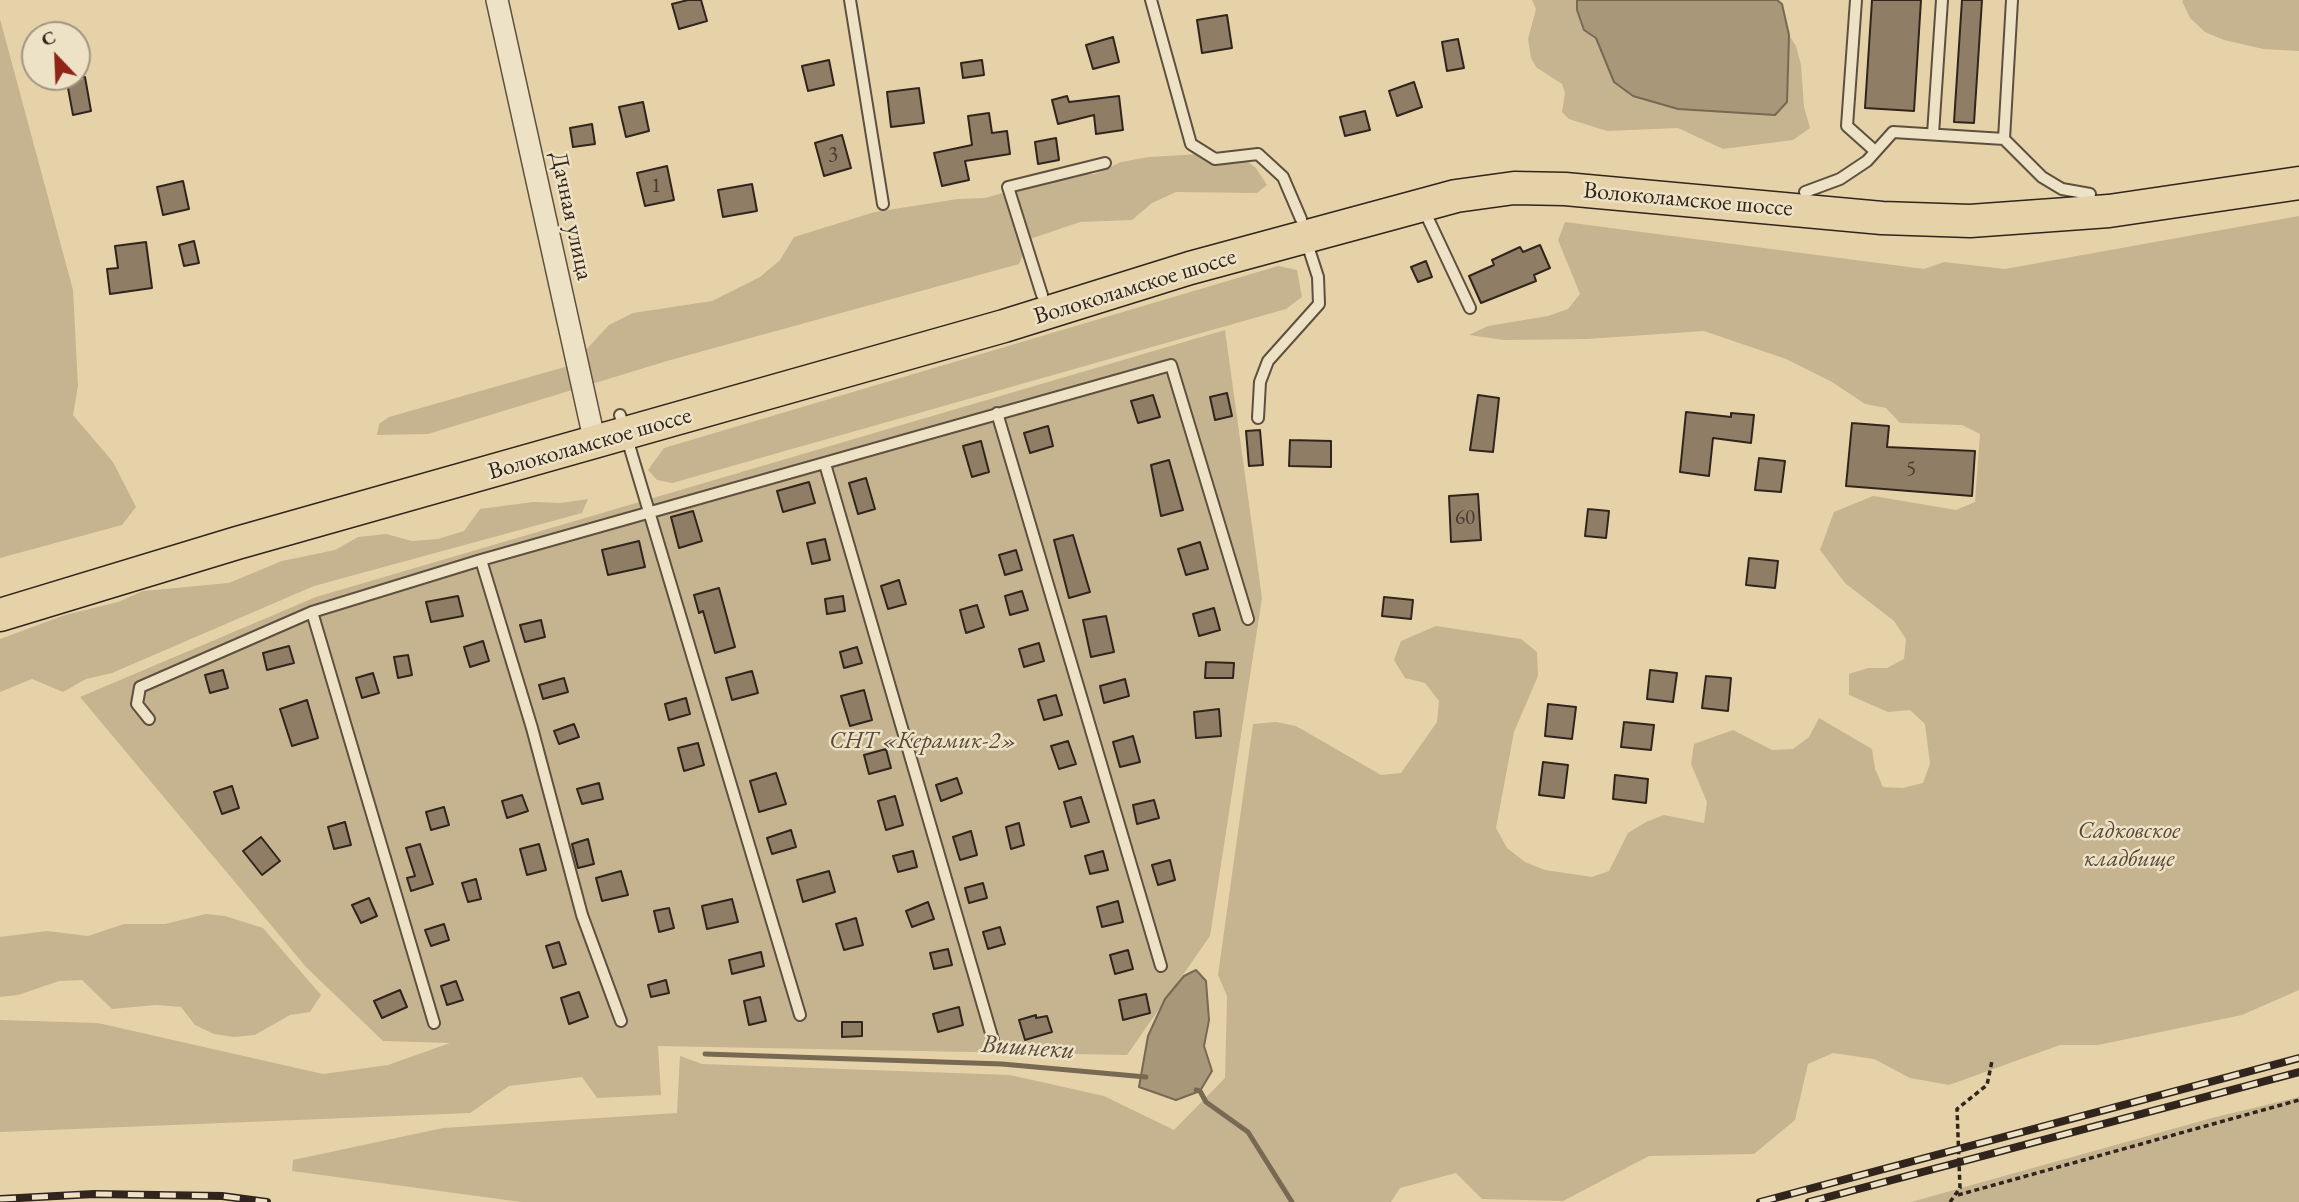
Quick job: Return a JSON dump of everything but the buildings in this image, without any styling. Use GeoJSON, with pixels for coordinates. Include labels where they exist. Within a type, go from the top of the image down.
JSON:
{"type":"FeatureCollection","features":[{"type":"Feature","properties":{"kind":"main road","name":"Волоколамское шоссе"},"geometry":{"type":"LineString","coordinates":[[0,594],[230,524],[608,429],[1303,228],[1450,178],[1510,171],[1626,173],[1805,192],[1968,201],[2090,194],[2299,164]]}},
{"type":"Feature","properties":{"kind":"main road","name":"Волоколамское шоссе"},"geometry":{"type":"LineString","coordinates":[[0,615],[1042,295],[1303,228],[1422,206],[1456,196],[1514,188],[1565,189],[1870,217],[1970,221],[2109,211],[2299,183]]}},
{"type":"Feature","properties":{"kind":"street","name":"Дачная улица"},"geometry":{"type":"LineString","coordinates":[[497,0],[608,429]]}},
{"type":"Feature","properties":{"kind":"lane"},"geometry":{"type":"LineString","coordinates":[[850,0],[883,204]]}},
{"type":"Feature","properties":{"kind":"lane"},"geometry":{"type":"LineString","coordinates":[[1151,0],[1191,144],[1215,159],[1258,154],[1283,177],[1318,277],[1319,304],[1268,361],[1260,382],[1258,418]]}},
{"type":"Feature","properties":{"kind":"lane"},"geometry":{"type":"LineString","coordinates":[[1856,0],[1847,126],[1875,151]]}},
{"type":"Feature","properties":{"kind":"lane"},"geometry":{"type":"LineString","coordinates":[[1933,134],[1942,0]]}},
{"type":"Feature","properties":{"kind":"lane"},"geometry":{"type":"LineString","coordinates":[[2004,139],[2012,0]]}},
{"type":"Feature","properties":{"kind":"lane"},"geometry":{"type":"LineString","coordinates":[[1805,192],[1840,179],[1867,161],[1893,132],[2004,139],[2042,177],[2062,189],[2090,194]]}},
{"type":"Feature","properties":{"kind":"lane"},"geometry":{"type":"LineString","coordinates":[[1042,295],[1008,187],[1105,163]]}},
{"type":"Feature","properties":{"kind":"lane"},"geometry":{"type":"LineString","coordinates":[[1422,206],[1469,307]]}},
{"type":"Feature","properties":{"kind":"lane"},"geometry":{"type":"LineString","coordinates":[[149,719],[137,704],[140,687],[312,612],[649,512],[1171,365],[1248,619]]}},
{"type":"Feature","properties":{"kind":"lane"},"geometry":{"type":"LineString","coordinates":[[997,413],[1161,966]]}},
{"type":"Feature","properties":{"kind":"lane"},"geometry":{"type":"LineString","coordinates":[[608,429],[649,512],[800,1014]]}},
{"type":"Feature","properties":{"kind":"lane"},"geometry":{"type":"LineString","coordinates":[[825,464],[993,1041]]}},
{"type":"Feature","properties":{"kind":"lane"},"geometry":{"type":"LineString","coordinates":[[481,561],[532,727],[582,915],[621,1021]]}},
{"type":"Feature","properties":{"kind":"lane"},"geometry":{"type":"LineString","coordinates":[[312,612],[434,1023]]}},
{"type":"Feature","properties":{"kind":"path"},"geometry":{"type":"LineString","coordinates":[[1958,1195],[1962,1174],[1956,1133],[1957,1110],[1987,1086],[1992,1062]]}},
{"type":"Feature","properties":{"kind":"path"},"geometry":{"type":"LineString","coordinates":[[1951,1202],[1958,1195],[2299,1100]]}},
{"type":"Feature","properties":{"kind":"green space"},"geometry":{"type":"Polygon","coordinates":[[[1532,0],[1577,0],[1577,10],[1584,30],[1596,38],[1605,57],[1758,113],[1775,115],[1787,102],[1789,35],[1796,46],[1801,65],[1804,107],[1810,128],[1793,140],[1723,149],[1678,128],[1607,131],[1569,119],[1562,112],[1565,93],[1562,84],[1536,67],[1531,58],[1528,39],[1536,9],[1532,0]]]}},
{"type":"Feature","properties":{"kind":"green space"},"geometry":{"type":"Polygon","coordinates":[[[2299,0],[2299,51],[2263,49],[2224,40],[2205,32],[2190,18],[2182,1],[2299,0]]]}},
{"type":"Feature","properties":{"kind":"green space"},"geometry":{"type":"Polygon","coordinates":[[[0,19],[73,290],[78,386],[73,415],[113,462],[136,507],[122,525],[0,558],[0,19]]]}},
{"type":"Feature","properties":{"kind":"green space"},"geometry":{"type":"Polygon","coordinates":[[[1235,152],[1256,168],[1267,185],[1257,193],[1176,192],[1152,203],[1132,220],[1080,222],[1030,239],[1019,264],[667,361],[428,434],[377,435],[379,424],[389,417],[572,365],[609,325],[633,313],[712,301],[760,277],[780,260],[794,237],[875,212],[958,199],[985,198],[1067,175],[1095,174],[1121,162],[1149,157],[1235,152]]]}},
{"type":"Feature","properties":{"kind":"green space","name":"Садковское кладбище"},"geometry":{"type":"Polygon","coordinates":[[[2299,216],[2299,990],[2242,1015],[2098,1045],[2060,1045],[1949,1085],[1910,1078],[1874,1059],[1833,1053],[1808,1064],[1795,1120],[1754,1154],[1649,1156],[1563,1201],[1482,1199],[1456,1173],[1400,1188],[1391,1202],[521,1202],[292,1171],[293,1160],[443,1128],[677,1113],[680,1056],[702,1064],[1010,1075],[1104,1096],[1174,1130],[1225,1078],[1227,996],[1218,975],[1253,724],[1276,722],[1296,726],[1381,775],[1401,773],[1437,722],[1439,701],[1425,683],[1405,678],[1394,660],[1401,641],[1436,626],[1521,639],[1537,652],[1538,676],[1514,732],[1496,828],[1507,848],[1525,862],[1545,870],[1592,877],[1609,871],[1628,833],[1646,822],[1664,815],[1704,823],[1707,802],[1691,764],[1694,744],[1733,730],[1772,750],[1793,749],[1809,737],[1819,718],[1872,749],[1875,769],[1883,787],[1903,788],[1923,783],[1930,764],[1925,724],[1910,710],[1888,712],[1849,695],[1849,674],[1868,668],[1887,668],[1904,659],[1906,639],[1894,621],[1845,583],[1820,550],[1834,512],[1873,496],[1956,510],[1975,502],[1980,434],[1962,425],[1900,423],[1886,408],[1865,404],[1832,382],[1786,359],[1704,331],[1587,339],[1504,340],[1469,335],[1488,326],[1548,316],[1568,309],[1580,294],[1558,240],[1565,222],[1924,269],[1944,262],[2005,269],[2299,216]]]}},
{"type":"Feature","properties":{"kind":"green space"},"geometry":{"type":"Polygon","coordinates":[[[1278,266],[1297,270],[1302,297],[1286,309],[672,483],[657,480],[648,470],[664,448],[1278,266]]]}},
{"type":"Feature","properties":{"kind":"green space","name":"СНТ «Керамик-2»"},"geometry":{"type":"Polygon","coordinates":[[[1225,330],[1262,598],[1210,936],[1127,1055],[658,1046],[661,1095],[597,1098],[582,1077],[509,1086],[470,1113],[0,1132],[0,1020],[98,1023],[323,1074],[388,1065],[450,1043],[383,1041],[306,967],[80,697],[316,597],[1225,330]]]}},
{"type":"Feature","properties":{"kind":"green space"},"geometry":{"type":"Polygon","coordinates":[[[588,499],[582,513],[314,586],[112,673],[86,679],[63,692],[32,679],[0,692],[0,639],[65,615],[118,602],[143,591],[229,583],[282,561],[335,550],[358,537],[386,534],[412,541],[438,539],[464,531],[480,509],[588,499]]]}},
{"type":"Feature","properties":{"kind":"green space"},"geometry":{"type":"Polygon","coordinates":[[[206,914],[225,916],[263,928],[321,995],[310,1012],[290,1015],[255,1035],[234,1037],[214,1034],[195,1025],[181,1007],[156,1005],[112,1009],[82,980],[59,981],[18,995],[0,997],[0,937],[47,931],[88,936],[124,924],[165,924],[206,914]]]}},
{"type":"Feature","properties":{"kind":"green space"},"geometry":{"type":"Polygon","coordinates":[[[2299,1097],[2299,1202],[1911,1202],[2212,1118],[2299,1097]]]}},
{"type":"Feature","properties":{"kind":"shaded area"},"geometry":{"type":"Polygon","coordinates":[[[1577,0],[1777,0],[1782,4],[1789,35],[1787,102],[1775,115],[1678,109],[1633,96],[1614,82],[1596,38],[1584,30],[1577,10],[1577,0]]]}},
{"type":"Feature","properties":{"kind":"shaded area"},"geometry":{"type":"Polygon","coordinates":[[[1196,970],[1206,981],[1209,1020],[1204,1046],[1212,1071],[1200,1091],[1176,1100],[1139,1087],[1148,1036],[1165,999],[1184,976],[1196,970]]]}},
{"type":"Feature","properties":{"kind":"waterway","name":"Вишнеки"},"geometry":{"type":"LineString","coordinates":[[705,1054],[1002,1064],[1146,1077]]}},
{"type":"Feature","properties":{"kind":"waterway","name":"Вишнеки"},"geometry":{"type":"LineString","coordinates":[[1196,1090],[1200,1091],[1206,1102],[1248,1132],[1292,1202]]}},
{"type":"Feature","properties":{"kind":"railway"},"geometry":{"type":"LineString","coordinates":[[1760,1202],[2299,1058]]}},
{"type":"Feature","properties":{"kind":"railway"},"geometry":{"type":"LineString","coordinates":[[1809,1202],[2299,1072]]}},
{"type":"Feature","properties":{"kind":"railway"},"geometry":{"type":"LineString","coordinates":[[0,1199],[94,1194],[222,1196],[267,1202]]}}]}
